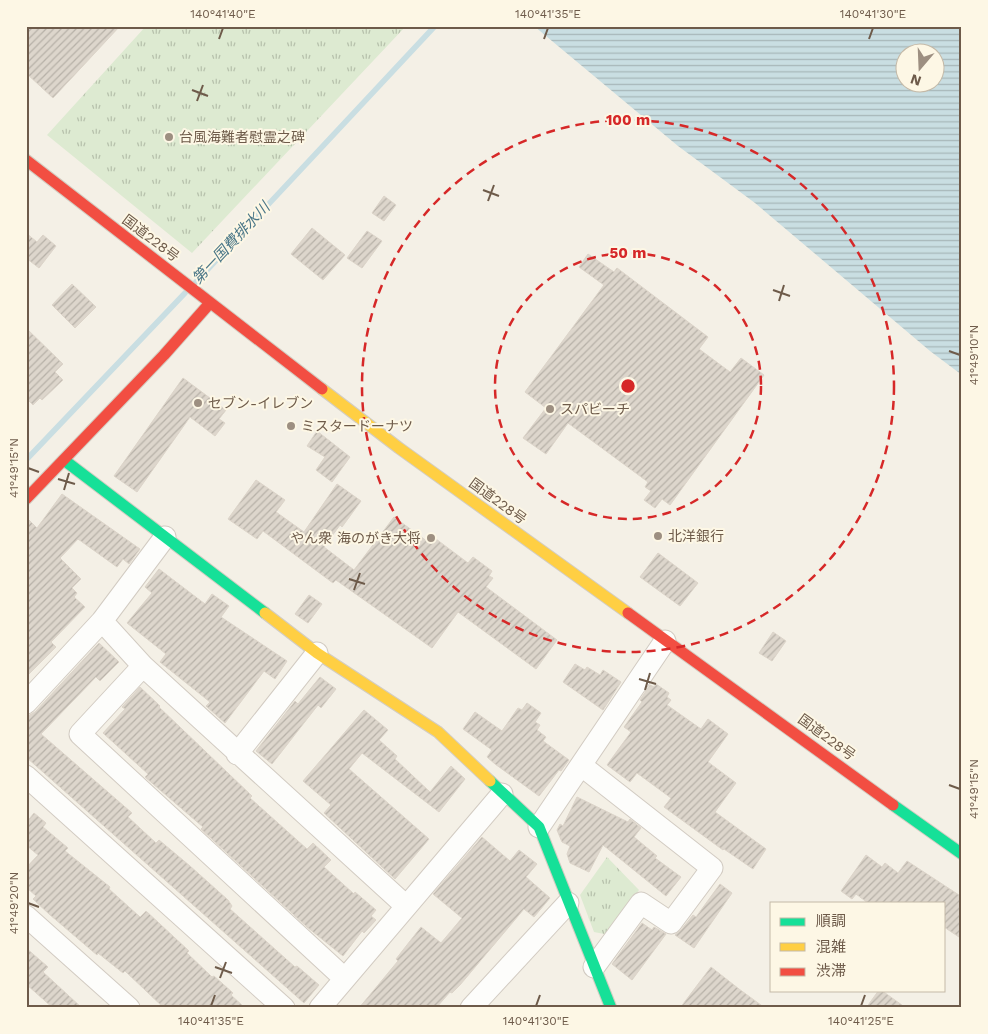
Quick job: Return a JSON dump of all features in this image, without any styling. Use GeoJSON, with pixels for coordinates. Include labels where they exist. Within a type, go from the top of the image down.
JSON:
{"type":"FeatureCollection","features":[{"type":"Feature","properties":{"kind":"main road","name":"国道228号"},"geometry":{"type":"LineString","coordinates":[[26,160],[399,448],[962,854]]}},
{"type":"Feature","properties":{"kind":"main road"},"geometry":{"type":"LineString","coordinates":[[26,499],[64,460],[205,300]]}},
{"type":"Feature","properties":{"kind":"main road"},"geometry":{"type":"LineString","coordinates":[[64,460],[318,653],[438,732],[539,827],[611,1008]]}},
{"type":"Feature","properties":{"kind":"street"},"geometry":{"type":"LineString","coordinates":[[26,702],[102,620],[165,537]]}},
{"type":"Feature","properties":{"kind":"street"},"geometry":{"type":"LineString","coordinates":[[102,620],[142,666],[236,754],[406,906]]}},
{"type":"Feature","properties":{"kind":"street"},"geometry":{"type":"LineString","coordinates":[[539,827],[665,641]]}},
{"type":"Feature","properties":{"kind":"street"},"geometry":{"type":"LineString","coordinates":[[236,754],[318,653]]}},
{"type":"Feature","properties":{"kind":"street"},"geometry":{"type":"LineString","coordinates":[[142,666],[80,734],[344,978]]}},
{"type":"Feature","properties":{"kind":"street"},"geometry":{"type":"LineString","coordinates":[[582,766],[712,868],[671,923],[641,903],[594,967]]}},
{"type":"Feature","properties":{"kind":"street"},"geometry":{"type":"LineString","coordinates":[[26,776],[284,1008]]}},
{"type":"Feature","properties":{"kind":"street"},"geometry":{"type":"LineString","coordinates":[[320,1008],[502,794]]}},
{"type":"Feature","properties":{"kind":"street"},"geometry":{"type":"LineString","coordinates":[[471,1008],[568,903]]}},
{"type":"Feature","properties":{"kind":"street"},"geometry":{"type":"LineString","coordinates":[[26,916],[129,1008]]}},
{"type":"Feature","properties":{"kind":"green space"},"geometry":{"type":"Polygon","coordinates":[[[146,26],[406,26],[192,253],[47,135],[146,26]]]}},
{"type":"Feature","properties":{"kind":"green space"},"geometry":{"type":"Polygon","coordinates":[[[607,857],[639,890],[609,935],[594,932],[580,895],[607,857]]]}},
{"type":"Feature","properties":{"kind":"shaded area"},"geometry":{"type":"Polygon","coordinates":[[[534,26],[962,26],[962,375],[930,351],[755,203],[678,146],[534,26]]]}},
{"type":"Feature","properties":{"kind":"building"},"geometry":{"type":"Polygon","coordinates":[[[26,26],[120,26],[53,98],[26,73],[26,26]]]}},
{"type":"Feature","properties":{"kind":"building"},"geometry":{"type":"Polygon","coordinates":[[[384,196],[396,205],[384,221],[372,213],[384,196]]]}},
{"type":"Feature","properties":{"kind":"building"},"geometry":{"type":"Polygon","coordinates":[[[312,228],[345,255],[323,280],[291,254],[312,228]]]}},
{"type":"Feature","properties":{"kind":"building"},"geometry":{"type":"Polygon","coordinates":[[[367,231],[382,241],[362,268],[347,258],[367,231]]]}},
{"type":"Feature","properties":{"kind":"building"},"geometry":{"type":"Polygon","coordinates":[[[26,233],[37,242],[43,235],[56,246],[39,268],[26,258],[26,233]]]}},
{"type":"Feature","properties":{"kind":"building"},"geometry":{"type":"Polygon","coordinates":[[[588,254],[614,272],[617,268],[708,337],[699,349],[730,372],[741,358],[764,375],[670,505],[662,499],[655,508],[644,500],[651,491],[645,487],[648,482],[568,423],[546,454],[523,438],[546,408],[525,392],[604,285],[579,267],[588,254]]]}},
{"type":"Feature","properties":{"kind":"building"},"geometry":{"type":"Polygon","coordinates":[[[72,284],[96,307],[75,328],[52,305],[72,284]]]}},
{"type":"Feature","properties":{"kind":"building"},"geometry":{"type":"Polygon","coordinates":[[[26,328],[63,364],[55,372],[63,380],[42,400],[40,398],[33,405],[26,398],[26,328]]]}},
{"type":"Feature","properties":{"kind":"building"},"geometry":{"type":"Polygon","coordinates":[[[183,378],[226,410],[219,419],[225,423],[215,436],[190,417],[137,492],[114,476],[183,378]]]}},
{"type":"Feature","properties":{"kind":"building"},"geometry":{"type":"Polygon","coordinates":[[[317,431],[350,457],[332,482],[316,470],[325,457],[307,446],[317,431]]]}},
{"type":"Feature","properties":{"kind":"building"},"geometry":{"type":"Polygon","coordinates":[[[256,480],[285,500],[276,512],[304,532],[337,484],[361,501],[324,547],[354,570],[394,517],[428,542],[432,536],[468,563],[473,557],[492,571],[489,576],[493,578],[486,587],[557,640],[536,669],[458,612],[432,648],[336,580],[333,583],[263,531],[257,539],[228,519],[256,480]]]}},
{"type":"Feature","properties":{"kind":"building"},"geometry":{"type":"Polygon","coordinates":[[[62,494],[140,549],[129,564],[123,559],[117,567],[78,539],[60,558],[81,579],[72,588],[77,593],[74,597],[85,607],[51,642],[56,647],[26,677],[26,517],[37,528],[62,494]]]}},
{"type":"Feature","properties":{"kind":"building"},"geometry":{"type":"Polygon","coordinates":[[[658,553],[698,583],[680,606],[640,577],[658,553]]]}},
{"type":"Feature","properties":{"kind":"building"},"geometry":{"type":"Polygon","coordinates":[[[159,569],[205,604],[212,594],[229,606],[221,617],[287,661],[275,679],[264,671],[225,723],[206,706],[210,702],[160,662],[166,654],[127,623],[152,593],[145,587],[159,569]]]}},
{"type":"Feature","properties":{"kind":"building"},"geometry":{"type":"Polygon","coordinates":[[[309,595],[322,604],[308,623],[295,614],[309,595]]]}},
{"type":"Feature","properties":{"kind":"building"},"geometry":{"type":"Polygon","coordinates":[[[773,632],[786,641],[772,661],[759,653],[773,632]]]}},
{"type":"Feature","properties":{"kind":"building"},"geometry":{"type":"Polygon","coordinates":[[[99,643],[119,662],[100,681],[96,677],[41,734],[132,813],[128,817],[156,843],[159,840],[190,866],[228,900],[232,906],[230,909],[295,967],[297,966],[319,985],[304,1003],[26,757],[26,717],[35,712],[99,643]]]}},
{"type":"Feature","properties":{"kind":"building"},"geometry":{"type":"Polygon","coordinates":[[[575,664],[585,670],[587,667],[600,675],[603,670],[621,682],[603,710],[563,682],[575,664]]]}},
{"type":"Feature","properties":{"kind":"building"},"geometry":{"type":"Polygon","coordinates":[[[320,677],[336,689],[321,708],[318,705],[272,764],[256,751],[295,701],[298,704],[320,677]]]}},
{"type":"Feature","properties":{"kind":"building"},"geometry":{"type":"Polygon","coordinates":[[[656,684],[669,693],[667,697],[671,700],[667,705],[701,729],[708,719],[728,734],[708,762],[736,783],[715,812],[766,849],[753,869],[723,850],[664,807],[671,798],[637,773],[630,782],[607,765],[631,732],[624,727],[642,702],[640,700],[650,685],[654,687],[656,684]]]}},
{"type":"Feature","properties":{"kind":"building"},"geometry":{"type":"Polygon","coordinates":[[[140,687],[252,796],[250,798],[307,849],[313,843],[331,860],[324,867],[354,894],[355,892],[376,910],[371,916],[376,920],[364,933],[362,931],[343,956],[307,927],[201,829],[203,827],[145,777],[148,774],[103,733],[125,709],[122,707],[140,687]]]}},
{"type":"Feature","properties":{"kind":"building"},"geometry":{"type":"Polygon","coordinates":[[[527,703],[541,713],[535,722],[540,725],[537,730],[546,737],[543,741],[569,760],[539,796],[487,757],[492,750],[463,729],[475,712],[502,731],[518,708],[522,710],[527,703]]]}},
{"type":"Feature","properties":{"kind":"building"},"geometry":{"type":"Polygon","coordinates":[[[364,710],[388,730],[379,740],[397,756],[395,759],[430,792],[451,766],[465,779],[439,812],[362,753],[349,769],[429,839],[395,879],[324,813],[331,805],[303,781],[364,710]]]}},
{"type":"Feature","properties":{"kind":"building"},"geometry":{"type":"Polygon","coordinates":[[[577,797],[628,822],[630,819],[641,828],[634,837],[657,856],[655,858],[681,877],[666,896],[603,845],[589,872],[570,863],[567,854],[570,846],[562,842],[557,830],[560,824],[563,826],[577,797]]]}},
{"type":"Feature","properties":{"kind":"building"},"geometry":{"type":"Polygon","coordinates":[[[34,813],[46,823],[43,827],[68,848],[65,851],[110,887],[109,889],[140,917],[146,911],[189,951],[187,953],[212,977],[214,976],[233,993],[231,995],[245,1008],[164,1008],[125,971],[123,973],[98,953],[97,955],[49,914],[33,899],[36,896],[26,887],[26,868],[38,855],[26,845],[26,823],[34,813]]]}},
{"type":"Feature","properties":{"kind":"building"},"geometry":{"type":"Polygon","coordinates":[[[482,837],[510,861],[519,850],[537,864],[526,877],[550,898],[534,917],[524,909],[460,985],[452,993],[450,992],[436,1008],[359,1008],[398,961],[396,959],[421,927],[441,943],[462,918],[433,894],[482,837]]]}},
{"type":"Feature","properties":{"kind":"building"},"geometry":{"type":"Polygon","coordinates":[[[866,855],[882,867],[885,863],[898,873],[907,861],[962,897],[962,939],[946,928],[946,902],[867,902],[856,894],[852,899],[841,891],[866,855]]]}},
{"type":"Feature","properties":{"kind":"building"},"geometry":{"type":"Polygon","coordinates":[[[720,884],[732,893],[694,948],[675,935],[693,915],[696,917],[720,884]]]}},
{"type":"Feature","properties":{"kind":"building"},"geometry":{"type":"Polygon","coordinates":[[[642,923],[652,930],[654,927],[666,934],[632,980],[612,964],[642,923]]]}},
{"type":"Feature","properties":{"kind":"building"},"geometry":{"type":"Polygon","coordinates":[[[26,948],[48,967],[43,972],[82,1008],[53,1008],[26,984],[26,948]]]}},
{"type":"Feature","properties":{"kind":"building"},"geometry":{"type":"Polygon","coordinates":[[[711,967],[739,989],[765,1008],[680,1008],[711,967]]]}},
{"type":"Feature","properties":{"kind":"building"},"geometry":{"type":"Polygon","coordinates":[[[878,992],[884,992],[906,1008],[866,1008],[878,992]]]}},
{"type":"Feature","properties":{"kind":"waterway","name":"第一国費排水川"},"geometry":{"type":"LineString","coordinates":[[195,283],[435,26]]}},
{"type":"Feature","properties":{"kind":"waterway","name":"第一国費排水川"},"geometry":{"type":"LineString","coordinates":[[26,460],[185,293]]}},
{"type":"Feature","properties":{"kind":"traffic: fast"},"geometry":{"type":"LineString","coordinates":[[64,460],[265,613]]}},
{"type":"Feature","properties":{"kind":"traffic: fast"},"geometry":{"type":"LineString","coordinates":[[490,781],[539,827],[611,1008]]}},
{"type":"Feature","properties":{"kind":"traffic: fast"},"geometry":{"type":"LineString","coordinates":[[893,805],[962,854]]}},
{"type":"Feature","properties":{"kind":"traffic: slow"},"geometry":{"type":"LineString","coordinates":[[322,389],[399,448],[628,613]]}},
{"type":"Feature","properties":{"kind":"traffic: slow"},"geometry":{"type":"LineString","coordinates":[[265,613],[317,653],[438,732],[490,781]]}},
{"type":"Feature","properties":{"kind":"traffic: jam"},"geometry":{"type":"LineString","coordinates":[[26,160],[322,389]]}},
{"type":"Feature","properties":{"kind":"traffic: jam"},"geometry":{"type":"LineString","coordinates":[[26,499],[164,355],[210,303]]}},
{"type":"Feature","properties":{"kind":"traffic: jam"},"geometry":{"type":"LineString","coordinates":[[628,613],[893,805]]}},
{"type":"Feature","properties":{"kind":"place","name":"台風海難者慰霊之碑"},"geometry":{"type":"Point","coordinates":[169,137]}},
{"type":"Feature","properties":{"kind":"place","name":"セブン-イレブン"},"geometry":{"type":"Point","coordinates":[198,403]}},
{"type":"Feature","properties":{"kind":"place","name":"スパビーチ"},"geometry":{"type":"Point","coordinates":[550,409]}},
{"type":"Feature","properties":{"kind":"place","name":"ミスタードーナツ"},"geometry":{"type":"Point","coordinates":[291,426]}},
{"type":"Feature","properties":{"kind":"place","name":"北洋銀行"},"geometry":{"type":"Point","coordinates":[658,536]}},
{"type":"Feature","properties":{"kind":"place","name":"やん衆 海のがき大将"},"geometry":{"type":"Point","coordinates":[431,538]}}]}
